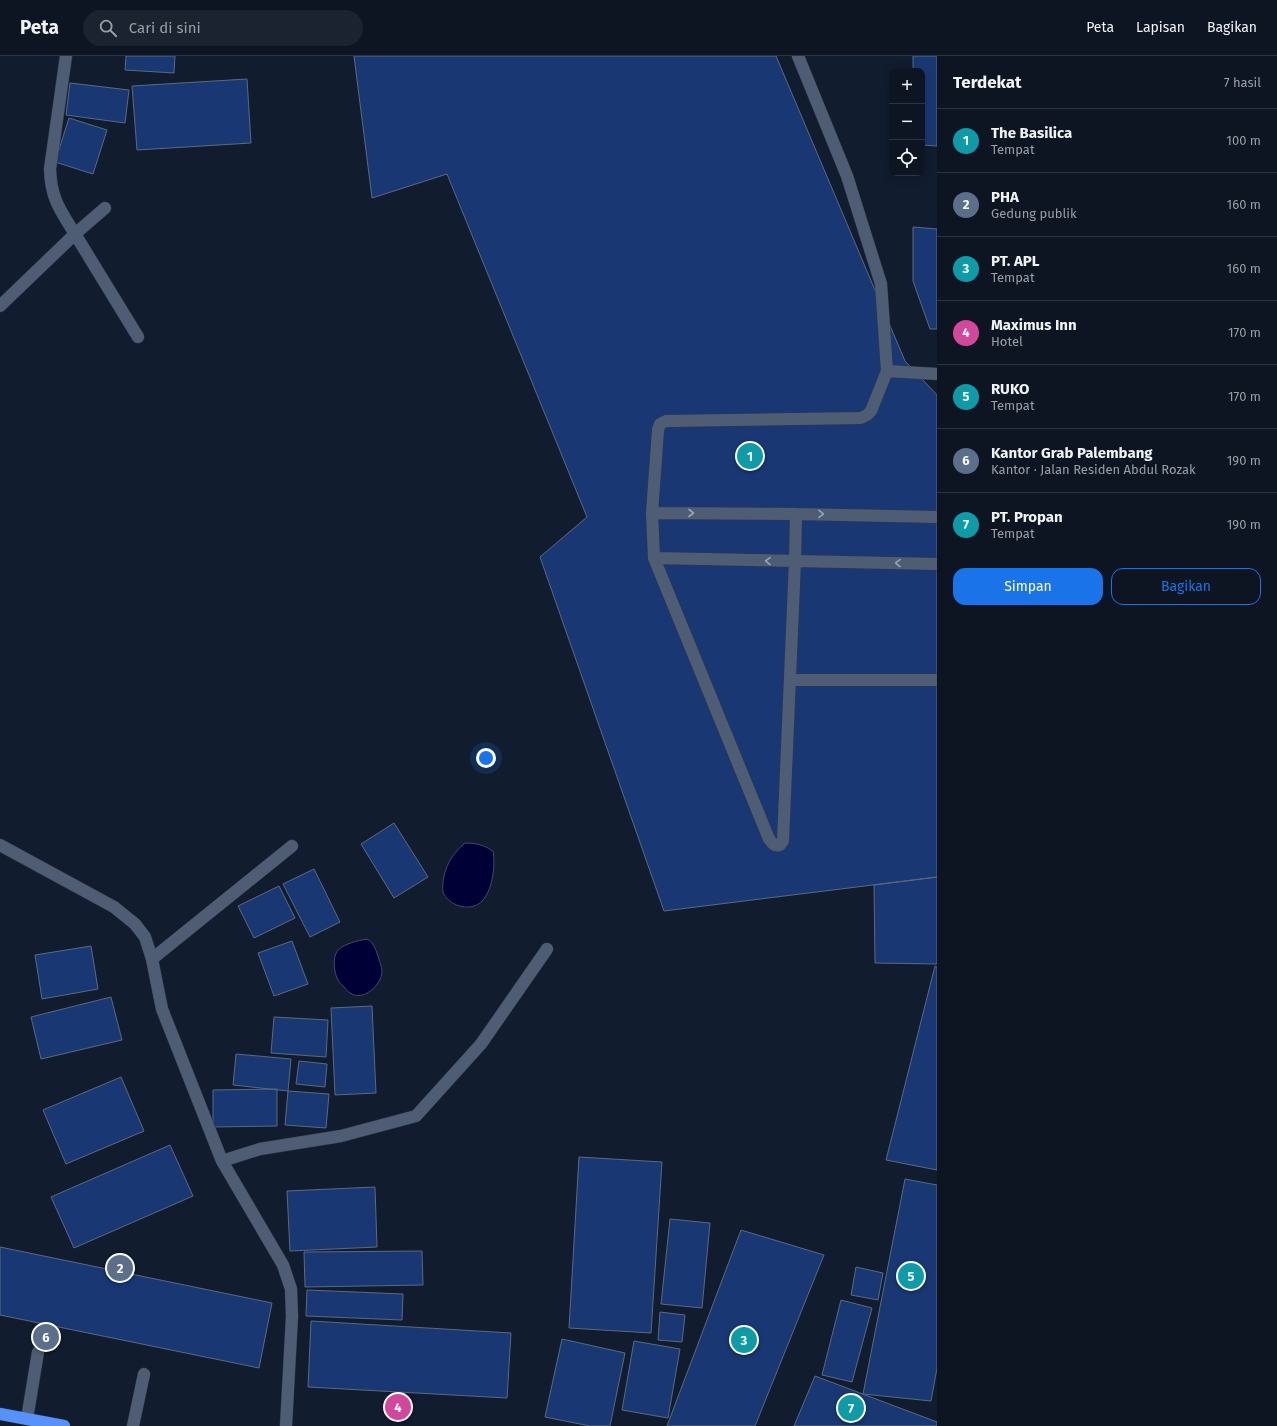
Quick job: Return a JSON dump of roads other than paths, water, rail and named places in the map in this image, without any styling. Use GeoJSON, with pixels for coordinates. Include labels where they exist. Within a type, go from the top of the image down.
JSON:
{"type":"FeatureCollection","features":[{"type":"Feature","properties":{"kind":"highway"},"geometry":{"type":"LineString","coordinates":[[0,1414],[64,1426]]}},
{"type":"Feature","properties":{"kind":"street"},"geometry":{"type":"LineString","coordinates":[[66,56],[50,169],[50,182],[56,203],[138,337]]}},
{"type":"Feature","properties":{"kind":"street"},"geometry":{"type":"LineString","coordinates":[[796,514],[796,561],[783,841],[780,845],[776,846],[769,839],[654,558],[652,513],[658,430],[662,422],[861,418],[871,411],[887,371],[881,284],[847,176],[798,56]]}},
{"type":"Feature","properties":{"kind":"street"},"geometry":{"type":"LineString","coordinates":[[0,306],[75,234],[105,208]]}},
{"type":"Feature","properties":{"kind":"street"},"geometry":{"type":"LineString","coordinates":[[887,371],[937,374]]}},
{"type":"Feature","properties":{"kind":"street"},"geometry":{"type":"LineString","coordinates":[[652,513],[937,517]]}},
{"type":"Feature","properties":{"kind":"street"},"geometry":{"type":"LineString","coordinates":[[654,558],[937,564]]}},
{"type":"Feature","properties":{"kind":"street"},"geometry":{"type":"LineString","coordinates":[[790,680],[937,680]]}},
{"type":"Feature","properties":{"kind":"street"},"geometry":{"type":"LineString","coordinates":[[0,845],[114,907],[135,924],[145,937],[152,959],[162,1009],[222,1161],[283,1265],[291,1289],[292,1316],[286,1426]]}},
{"type":"Feature","properties":{"kind":"street"},"geometry":{"type":"LineString","coordinates":[[152,959],[292,846]]}},
{"type":"Feature","properties":{"kind":"street"},"geometry":{"type":"LineString","coordinates":[[222,1161],[260,1149],[341,1136],[416,1116],[481,1044],[547,949]]}},
{"type":"Feature","properties":{"kind":"street"},"geometry":{"type":"LineString","coordinates":[[27,1419],[38,1352]]}},
{"type":"Feature","properties":{"kind":"street"},"geometry":{"type":"LineString","coordinates":[[133,1426],[144,1374]]}},
{"type":"Feature","properties":{"kind":"place","name":"The Basilica"},"geometry":{"type":"Point","coordinates":[750,456]}},
{"type":"Feature","properties":{"kind":"place","name":"PHA"},"geometry":{"type":"Point","coordinates":[120,1268]}},
{"type":"Feature","properties":{"kind":"place","name":"RUKO"},"geometry":{"type":"Point","coordinates":[911,1276]}},
{"type":"Feature","properties":{"kind":"place","name":"Kantor Grab Palembang"},"geometry":{"type":"Point","coordinates":[46,1337]}},
{"type":"Feature","properties":{"kind":"place","name":"PT. APL"},"geometry":{"type":"Point","coordinates":[744,1340]}},
{"type":"Feature","properties":{"kind":"place","name":"Maximus Inn"},"geometry":{"type":"Point","coordinates":[398,1407]}},
{"type":"Feature","properties":{"kind":"place","name":"PT. Propan"},"geometry":{"type":"Point","coordinates":[851,1408]}}]}
